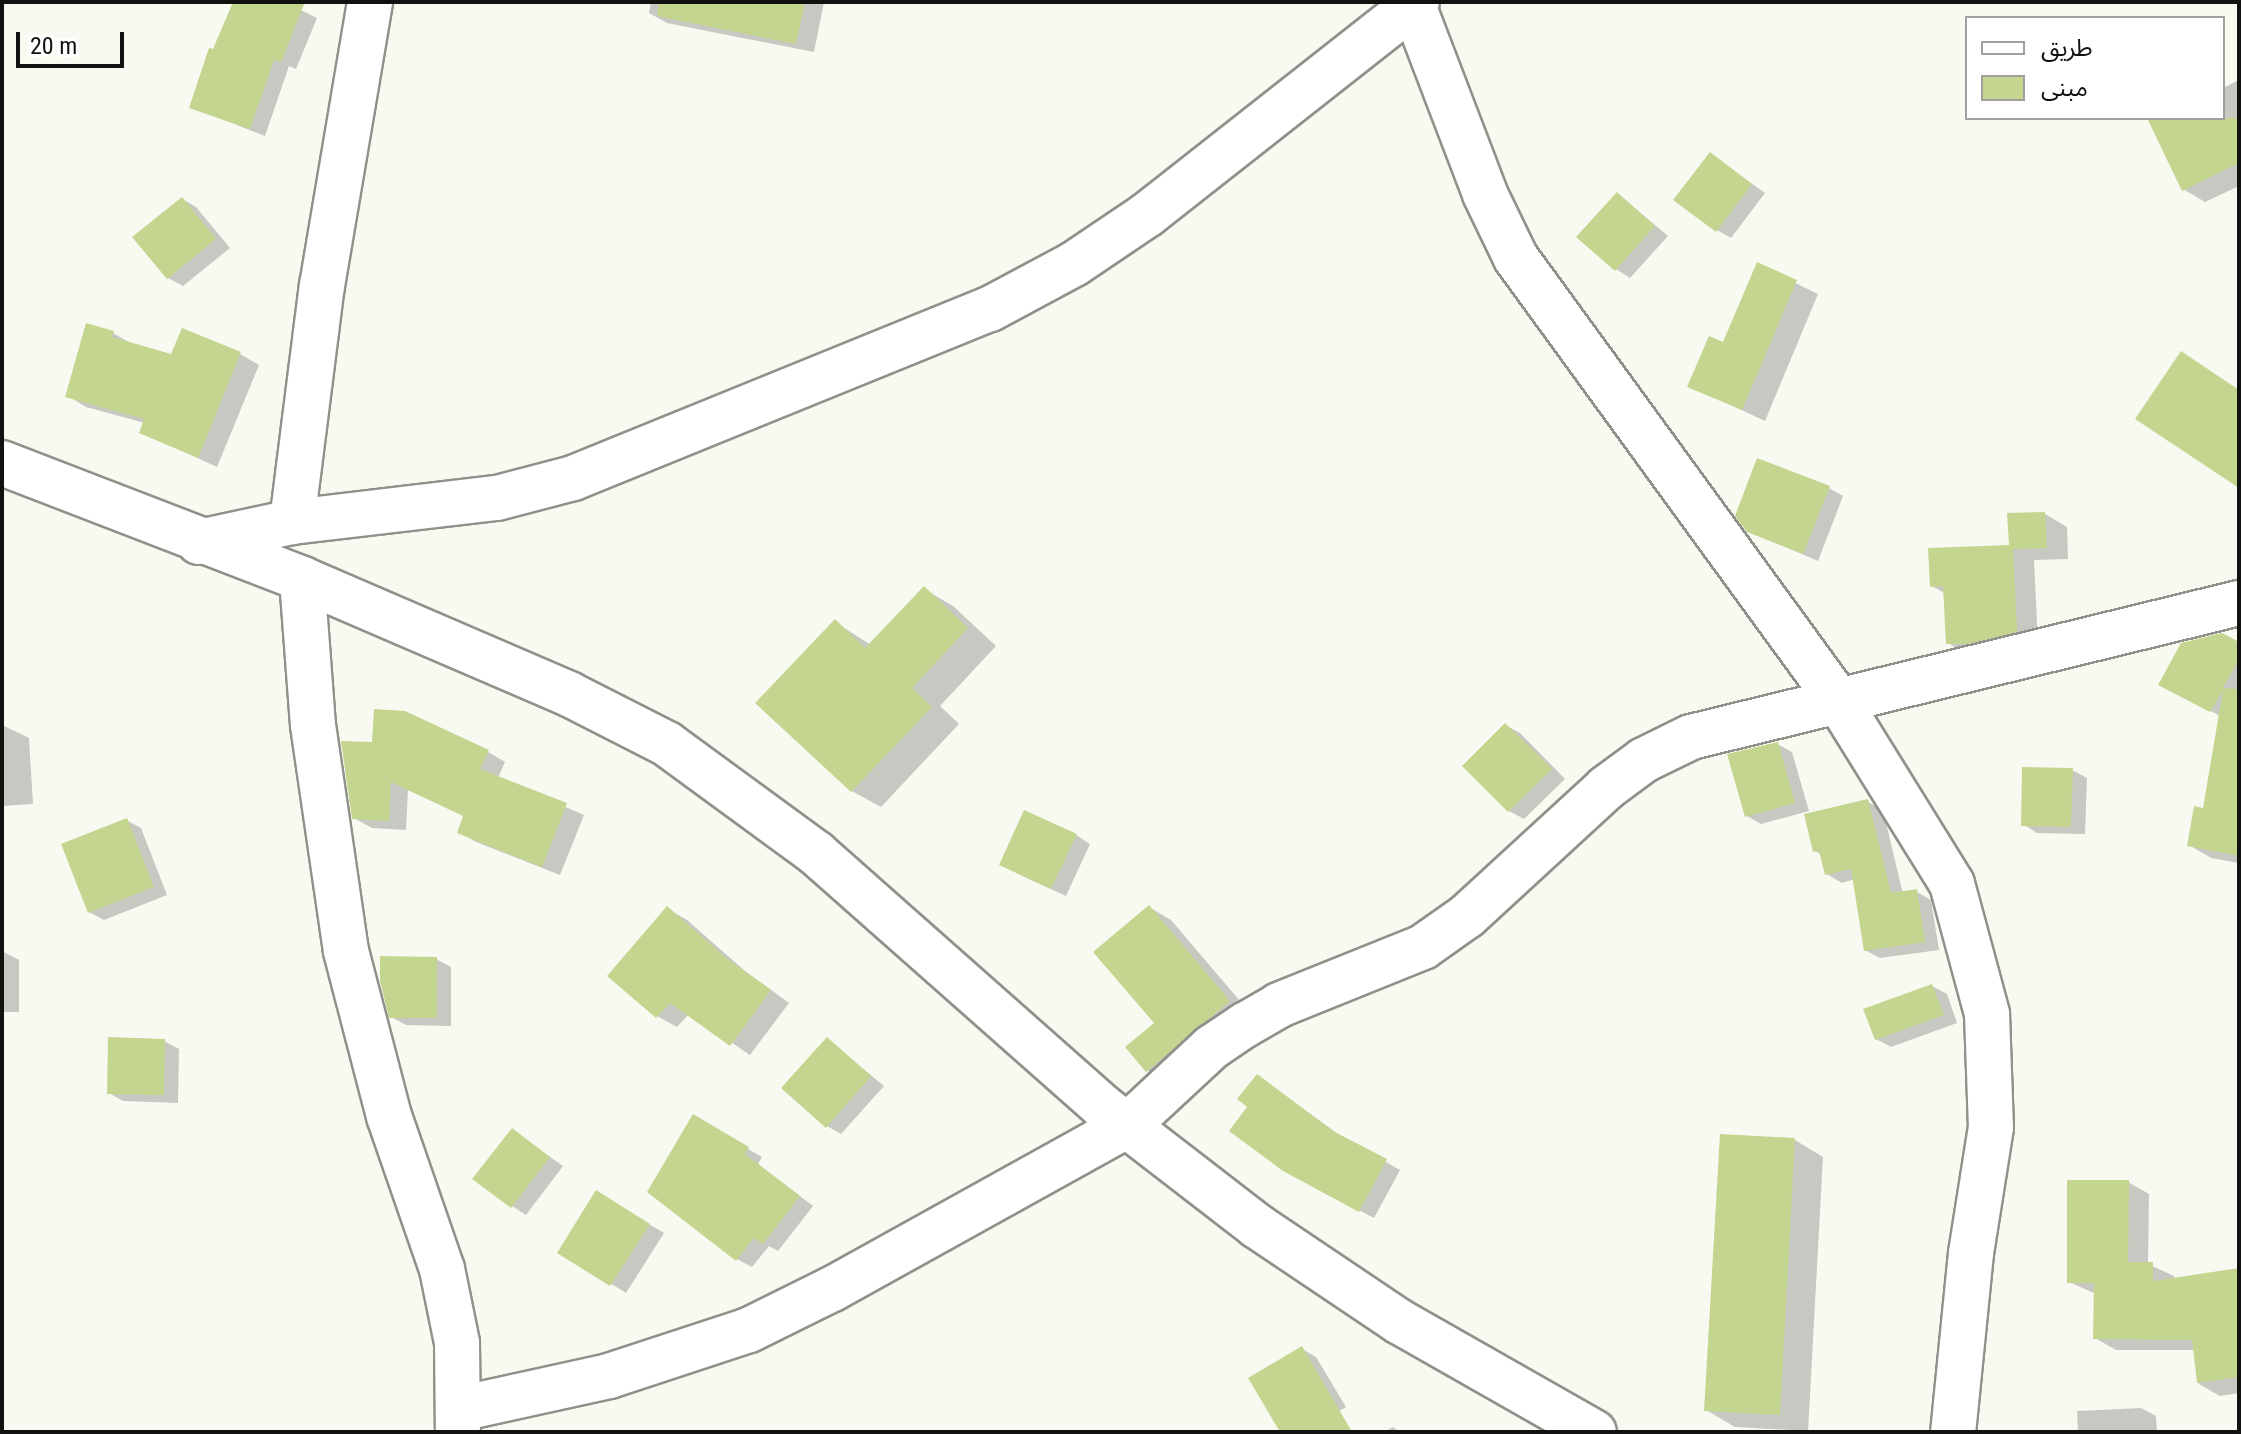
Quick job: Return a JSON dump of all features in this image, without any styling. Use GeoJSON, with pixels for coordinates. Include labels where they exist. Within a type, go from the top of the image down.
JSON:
{"type":"FeatureCollection","features":[{"type":"Feature","properties":{"kind":"street"},"geometry":{"type":"LineString","coordinates":[[292,522],[322,286],[370,2]]}},
{"type":"Feature","properties":{"kind":"street"},"geometry":{"type":"LineString","coordinates":[[199,542],[292,522],[497,498],[573,478],[990,309],[1074,264],[1148,214],[1415,3],[1485,194],[1516,258],[1838,700],[1952,884],[1987,1014],[1991,1127],[1971,1253],[1953,1432]]}},
{"type":"Feature","properties":{"kind":"street"},"geometry":{"type":"LineString","coordinates":[[2,463],[199,542],[302,579],[569,694],[667,744],[816,853],[1128,1125],[1257,1226],[1400,1322],[1594,1432]]}},
{"type":"Feature","properties":{"kind":"street"},"geometry":{"type":"LineString","coordinates":[[302,579],[313,725],[346,951],[389,1116],[442,1269],[457,1343],[458,1421],[749,1330],[832,1289],[1128,1125],[1212,1047],[1245,1025],[1279,1005],[1423,947],[1467,916],[1606,788],[1644,760],[1691,737],[2239,603]]}},
{"type":"Feature","properties":{"kind":"building"},"geometry":{"type":"Polygon","coordinates":[[[233,2],[305,2],[281,62],[274,60],[250,129],[189,108],[209,48],[213,49],[233,2]]]}},
{"type":"Feature","properties":{"kind":"building"},"geometry":{"type":"Polygon","coordinates":[[[659,2],[805,2],[796,44],[657,16],[659,2]]]}},
{"type":"Feature","properties":{"kind":"building"},"geometry":{"type":"Polygon","coordinates":[[[2239,118],[2239,163],[2182,191],[2148,120],[2239,118]]]}},
{"type":"Feature","properties":{"kind":"building"},"geometry":{"type":"Polygon","coordinates":[[[1710,152],[1752,184],[1716,232],[1673,200],[1710,152]]]}},
{"type":"Feature","properties":{"kind":"building"},"geometry":{"type":"Polygon","coordinates":[[[1617,192],[1655,226],[1615,271],[1576,237],[1617,192]]]}},
{"type":"Feature","properties":{"kind":"building"},"geometry":{"type":"Polygon","coordinates":[[[182,197],[216,239],[167,279],[132,237],[182,197]]]}},
{"type":"Feature","properties":{"kind":"building"},"geometry":{"type":"Polygon","coordinates":[[[1757,262],[1797,280],[1742,410],[1687,387],[1709,336],[1723,342],[1757,262]]]}},
{"type":"Feature","properties":{"kind":"building"},"geometry":{"type":"Polygon","coordinates":[[[86,323],[114,331],[112,337],[171,354],[182,328],[241,352],[198,458],[139,433],[144,419],[65,397],[86,323]]]}},
{"type":"Feature","properties":{"kind":"building"},"geometry":{"type":"Polygon","coordinates":[[[2181,351],[2239,390],[2239,488],[2135,419],[2181,351]]]}},
{"type":"Feature","properties":{"kind":"building"},"geometry":{"type":"Polygon","coordinates":[[[1757,458],[1830,486],[1803,554],[1747,532],[1735,516],[1757,458]]]}},
{"type":"Feature","properties":{"kind":"building"},"geometry":{"type":"Polygon","coordinates":[[[2045,512],[2047,548],[2013,549],[2017,632],[1968,644],[1946,644],[1943,586],[1930,587],[1928,548],[2009,545],[2007,513],[2045,512]]]}},
{"type":"Feature","properties":{"kind":"building"},"geometry":{"type":"Polygon","coordinates":[[[924,586],[968,628],[912,688],[932,707],[851,792],[755,703],[835,619],[865,648],[924,586]]]}},
{"type":"Feature","properties":{"kind":"building"},"geometry":{"type":"Polygon","coordinates":[[[2222,633],[2239,642],[2239,659],[2223,688],[2239,689],[2239,856],[2187,846],[2194,806],[2203,808],[2223,690],[2210,712],[2158,685],[2181,643],[2222,633]]]}},
{"type":"Feature","properties":{"kind":"building"},"geometry":{"type":"Polygon","coordinates":[[[374,709],[405,711],[489,750],[480,769],[567,803],[542,867],[457,833],[463,816],[391,782],[389,821],[352,819],[341,741],[372,742],[374,709]]]}},
{"type":"Feature","properties":{"kind":"building"},"geometry":{"type":"Polygon","coordinates":[[[1505,723],[1552,769],[1508,812],[1462,766],[1505,723]]]}},
{"type":"Feature","properties":{"kind":"building"},"geometry":{"type":"Polygon","coordinates":[[[1778,742],[1795,803],[1745,817],[1727,754],[1778,742]]]}},
{"type":"Feature","properties":{"kind":"building"},"geometry":{"type":"Polygon","coordinates":[[[2022,767],[2073,768],[2071,827],[2021,826],[2022,767]]]}},
{"type":"Feature","properties":{"kind":"building"},"geometry":{"type":"Polygon","coordinates":[[[1868,799],[1891,893],[1917,889],[1925,942],[1864,951],[1851,869],[1825,875],[1819,851],[1813,852],[1804,814],[1868,799]]]}},
{"type":"Feature","properties":{"kind":"building"},"geometry":{"type":"Polygon","coordinates":[[[1024,810],[1077,834],[1051,889],[999,865],[1024,810]]]}},
{"type":"Feature","properties":{"kind":"building"},"geometry":{"type":"Polygon","coordinates":[[[127,818],[154,887],[88,913],[61,844],[127,818]]]}},
{"type":"Feature","properties":{"kind":"building"},"geometry":{"type":"Polygon","coordinates":[[[1149,905],[1230,1001],[1146,1072],[1125,1047],[1154,1023],[1093,952],[1149,905]]]}},
{"type":"Feature","properties":{"kind":"building"},"geometry":{"type":"Polygon","coordinates":[[[667,906],[725,957],[771,990],[730,1046],[670,1003],[656,1018],[607,976],[667,906]]]}},
{"type":"Feature","properties":{"kind":"building"},"geometry":{"type":"Polygon","coordinates":[[[380,956],[437,957],[437,1018],[389,1018],[380,981],[380,956]]]}},
{"type":"Feature","properties":{"kind":"building"},"geometry":{"type":"Polygon","coordinates":[[[1932,984],[1944,1015],[1875,1040],[1863,1009],[1932,984]]]}},
{"type":"Feature","properties":{"kind":"building"},"geometry":{"type":"Polygon","coordinates":[[[108,1037],[165,1039],[164,1095],[107,1094],[108,1037]]]}},
{"type":"Feature","properties":{"kind":"building"},"geometry":{"type":"Polygon","coordinates":[[[827,1037],[871,1076],[826,1128],[781,1088],[827,1037]]]}},
{"type":"Feature","properties":{"kind":"building"},"geometry":{"type":"Polygon","coordinates":[[[1257,1074],[1333,1131],[1387,1159],[1359,1212],[1283,1171],[1229,1131],[1247,1107],[1237,1099],[1257,1074]]]}},
{"type":"Feature","properties":{"kind":"building"},"geometry":{"type":"Polygon","coordinates":[[[693,1114],[749,1147],[745,1154],[800,1196],[763,1244],[754,1238],[736,1261],[647,1192],[693,1114]]]}},
{"type":"Feature","properties":{"kind":"building"},"geometry":{"type":"Polygon","coordinates":[[[512,1128],[550,1157],[511,1208],[472,1179],[512,1128]]]}},
{"type":"Feature","properties":{"kind":"building"},"geometry":{"type":"Polygon","coordinates":[[[1720,1134],[1795,1138],[1780,1415],[1704,1411],[1720,1134]]]}},
{"type":"Feature","properties":{"kind":"building"},"geometry":{"type":"Polygon","coordinates":[[[2067,1180],[2129,1180],[2128,1262],[2153,1262],[2153,1281],[2239,1268],[2239,1377],[2197,1383],[2192,1340],[2093,1339],[2094,1283],[2067,1283],[2067,1180]]]}},
{"type":"Feature","properties":{"kind":"building"},"geometry":{"type":"Polygon","coordinates":[[[596,1190],[650,1224],[610,1286],[557,1253],[596,1190]]]}},
{"type":"Feature","properties":{"kind":"building"},"geometry":{"type":"Polygon","coordinates":[[[1302,1346],[1352,1432],[1280,1432],[1248,1378],[1302,1346]]]}}]}
